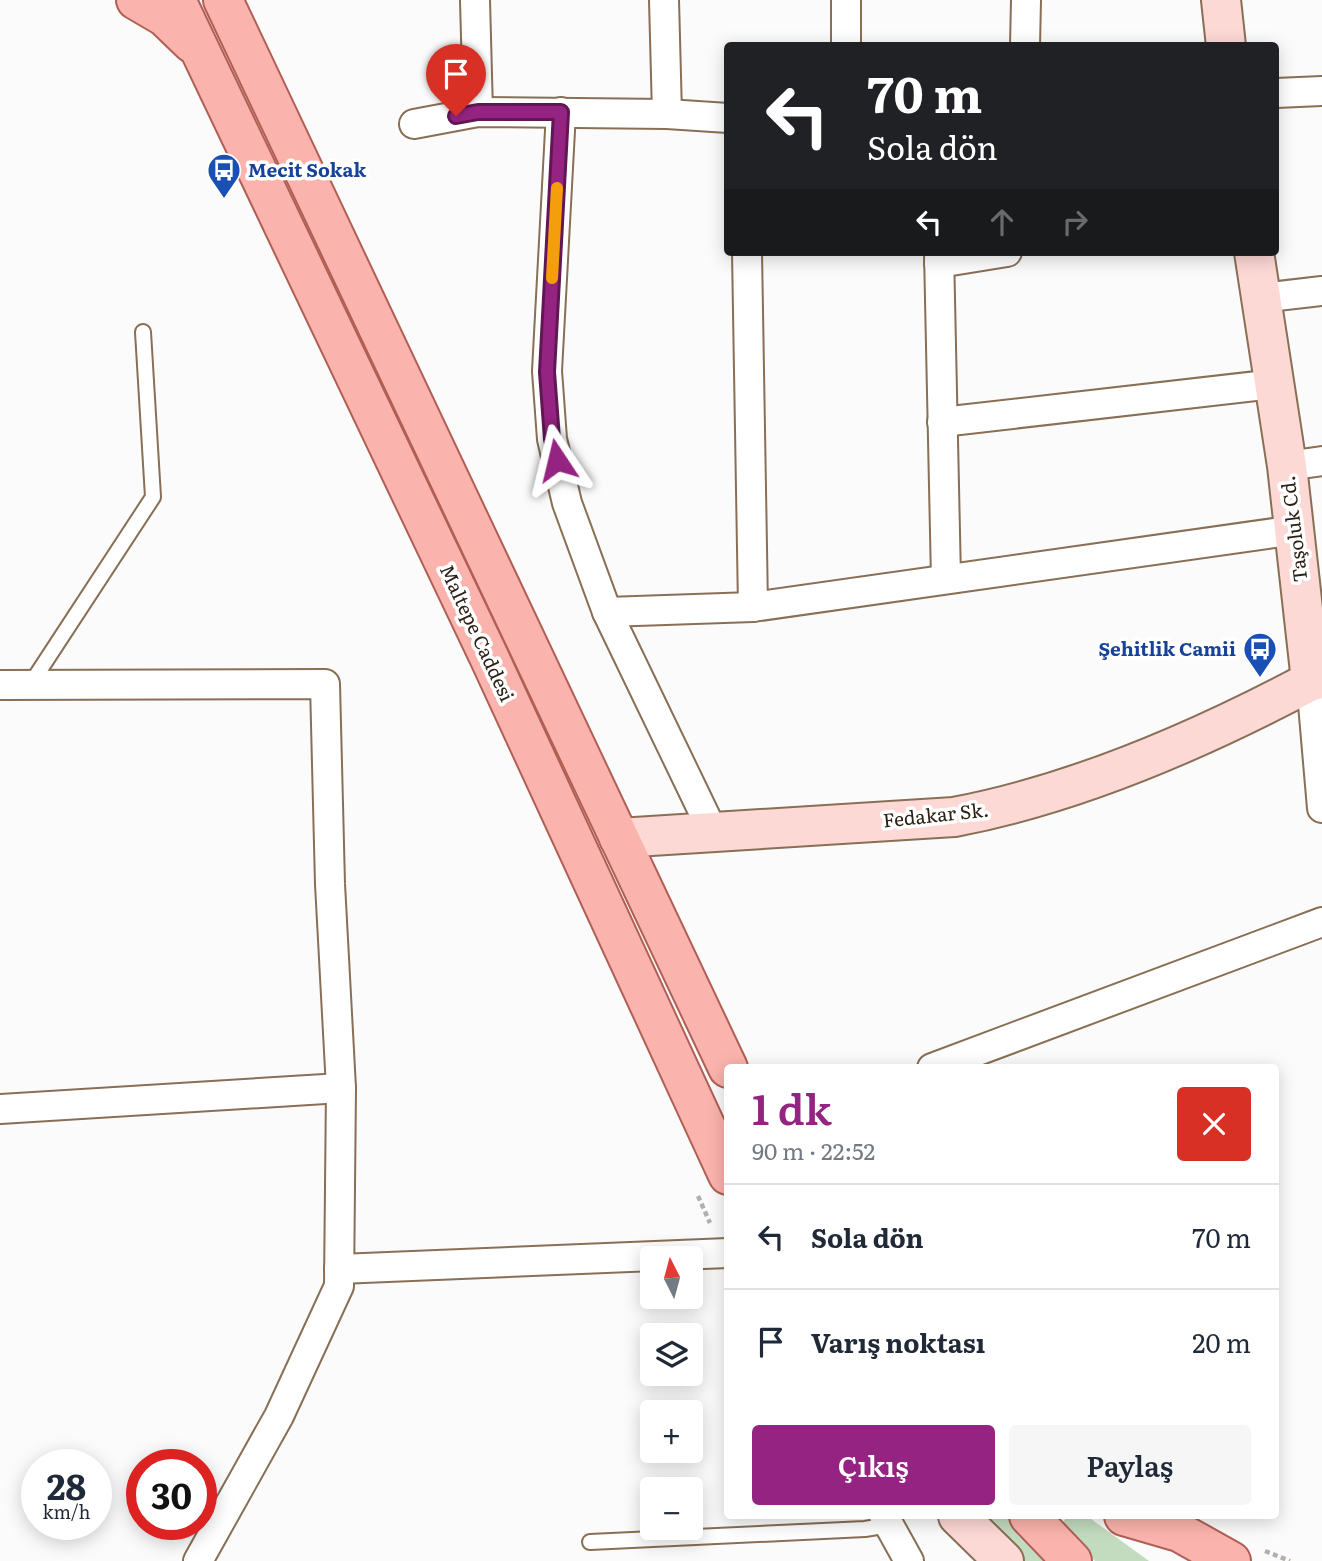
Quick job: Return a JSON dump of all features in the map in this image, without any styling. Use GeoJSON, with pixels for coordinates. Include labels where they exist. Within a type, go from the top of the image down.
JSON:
{"type":"FeatureCollection","features":[{"type":"Feature","properties":{"kind":"main road"},"geometry":{"type":"LineString","coordinates":[[136,0],[165,17],[190,41],[220,94]]}},
{"type":"Feature","properties":{"kind":"main road"},"geometry":{"type":"LineString","coordinates":[[176,0],[220,94]]}},
{"type":"Feature","properties":{"kind":"main road"},"geometry":{"type":"LineString","coordinates":[[223,0],[726,1064]]}},
{"type":"Feature","properties":{"kind":"main road"},"geometry":{"type":"LineString","coordinates":[[1221,0],[1226,42]]}},
{"type":"Feature","properties":{"kind":"main road","name":"Maltepe Caddesi"},"geometry":{"type":"LineString","coordinates":[[220,94],[490,659],[724,1166]]}},
{"type":"Feature","properties":{"kind":"main road","name":"Taşoluk Cd."},"geometry":{"type":"LineString","coordinates":[[1255,256],[1273,384],[1304,464],[1295,530],[1317,680]]}},
{"type":"Feature","properties":{"kind":"main road","name":"Fedakar Sk."},"geometry":{"type":"LineString","coordinates":[[619,838],[954,817],[1006,807],[1187,740],[1317,680]]}},
{"type":"Feature","properties":{"kind":"main road"},"geometry":{"type":"LineString","coordinates":[[961,1519],[1004,1561]]}},
{"type":"Feature","properties":{"kind":"main road"},"geometry":{"type":"LineString","coordinates":[[1032,1519],[1072,1561]]}},
{"type":"Feature","properties":{"kind":"main road"},"geometry":{"type":"LineString","coordinates":[[1123,1519],[1188,1561]]}},
{"type":"Feature","properties":{"kind":"main road"},"geometry":{"type":"LineString","coordinates":[[1134,1519],[1178,1532],[1231,1561]]}},
{"type":"Feature","properties":{"kind":"street"},"geometry":{"type":"LineString","coordinates":[[475,0],[478,112]]}},
{"type":"Feature","properties":{"kind":"street"},"geometry":{"type":"LineString","coordinates":[[664,0],[667,114]]}},
{"type":"Feature","properties":{"kind":"street"},"geometry":{"type":"LineString","coordinates":[[845,42],[846,0]]}},
{"type":"Feature","properties":{"kind":"street"},"geometry":{"type":"LineString","coordinates":[[1025,42],[1026,0]]}},
{"type":"Feature","properties":{"kind":"street"},"geometry":{"type":"LineString","coordinates":[[1279,93],[1322,91]]}},
{"type":"Feature","properties":{"kind":"street"},"geometry":{"type":"LineString","coordinates":[[414,124],[478,112],[667,114],[724,118]]}},
{"type":"Feature","properties":{"kind":"street"},"geometry":{"type":"LineString","coordinates":[[561,112],[547,372],[552,439],[567,503],[607,612],[713,832]]}},
{"type":"Feature","properties":{"kind":"street"},"geometry":{"type":"LineString","coordinates":[[747,256],[752,607]]}},
{"type":"Feature","properties":{"kind":"street"},"geometry":{"type":"LineString","coordinates":[[946,579],[939,258],[962,256]]}},
{"type":"Feature","properties":{"kind":"street"},"geometry":{"type":"LineString","coordinates":[[1261,298],[1322,291]]}},
{"type":"Feature","properties":{"kind":"street"},"geometry":{"type":"LineString","coordinates":[[942,422],[1273,384]]}},
{"type":"Feature","properties":{"kind":"street"},"geometry":{"type":"LineString","coordinates":[[607,612],[752,607],[1295,530]]}},
{"type":"Feature","properties":{"kind":"street","name":"Taşoluk Cd."},"geometry":{"type":"LineString","coordinates":[[1317,680],[1322,808]]}},
{"type":"Feature","properties":{"kind":"street"},"geometry":{"type":"LineString","coordinates":[[0,685],[325,684],[330,884],[341,1088],[339,1286],[279,1416],[198,1561]]}},
{"type":"Feature","properties":{"kind":"street"},"geometry":{"type":"LineString","coordinates":[[943,1064],[1322,922]]}},
{"type":"Feature","properties":{"kind":"street"},"geometry":{"type":"LineString","coordinates":[[0,1109],[341,1088]]}},
{"type":"Feature","properties":{"kind":"street"},"geometry":{"type":"LineString","coordinates":[[339,1269],[724,1253]]}},
{"type":"Feature","properties":{"kind":"street"},"geometry":{"type":"LineString","coordinates":[[887,1520],[909,1561]]}},
{"type":"Feature","properties":{"kind":"lane"},"geometry":{"type":"LineString","coordinates":[[30,685],[153,497],[144,332]]}},
{"type":"Feature","properties":{"kind":"lane"},"geometry":{"type":"LineString","coordinates":[[590,1542],[866,1529],[887,1520]]}},
{"type":"Feature","properties":{"kind":"green space"},"geometry":{"type":"Polygon","coordinates":[[[976,1519],[1008,1519],[1048,1561],[1019,1561],[976,1519]]]}},
{"type":"Feature","properties":{"kind":"green space"},"geometry":{"type":"Polygon","coordinates":[[[1065,1519],[1091,1519],[1149,1561],[1095,1561],[1061,1524],[1065,1519]]]}},
{"type":"Feature","properties":{"kind":"slow traffic"},"geometry":{"type":"LineString","coordinates":[[552,278],[557,188]]}},
{"type":"Feature","properties":{"kind":"place","name":"Mecit Sokak"},"geometry":{"type":"Point","coordinates":[224,200]}},
{"type":"Feature","properties":{"kind":"place","name":"Şehitlik Camii"},"geometry":{"type":"Point","coordinates":[1260,679]}},
{"type":"Feature","properties":{"kind":"route"},"geometry":{"type":"LineString","coordinates":[[456,116],[478,112],[561,112],[547,372],[552,439],[557,460]]}}]}
